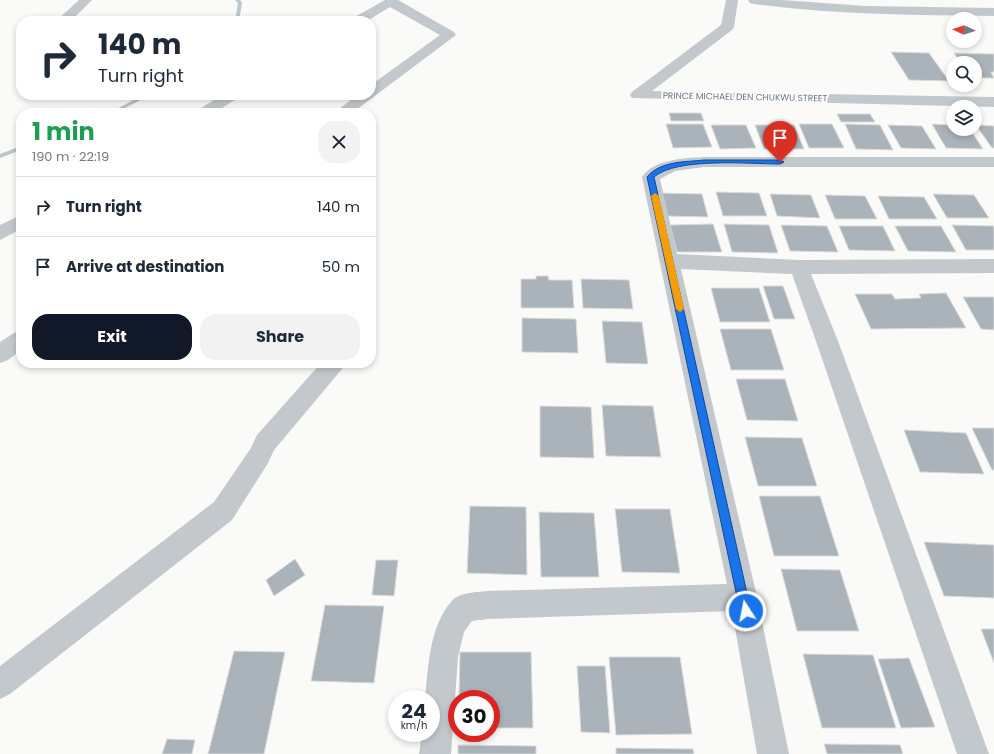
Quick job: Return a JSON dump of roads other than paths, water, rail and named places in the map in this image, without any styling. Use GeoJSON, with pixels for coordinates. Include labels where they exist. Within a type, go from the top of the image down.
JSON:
{"type":"FeatureCollection","features":[{"type":"Feature","properties":{"kind":"street"},"geometry":{"type":"LineString","coordinates":[[68,16],[86,0]]}},
{"type":"Feature","properties":{"kind":"street","name":"PRINCE MICHAEL DEN CHUKWU STREET"},"geometry":{"type":"LineString","coordinates":[[732,0],[727,27],[637,95],[994,102]]}},
{"type":"Feature","properties":{"kind":"street"},"geometry":{"type":"LineString","coordinates":[[754,0],[798,6],[865,10],[994,12]]}},
{"type":"Feature","properties":{"kind":"street"},"geometry":{"type":"LineString","coordinates":[[366,16],[391,1],[392,3],[450,35],[376,88]]}},
{"type":"Feature","properties":{"kind":"street"},"geometry":{"type":"LineString","coordinates":[[211,108],[225,100]]}},
{"type":"Feature","properties":{"kind":"street"},"geometry":{"type":"LineString","coordinates":[[349,108],[360,100]]}},
{"type":"Feature","properties":{"kind":"street"},"geometry":{"type":"LineString","coordinates":[[773,754],[743,597],[651,177],[658,171],[675,165],[704,162],[994,162]]}},
{"type":"Feature","properties":{"kind":"street"},"geometry":{"type":"LineString","coordinates":[[0,233],[16,224]]}},
{"type":"Feature","properties":{"kind":"street"},"geometry":{"type":"LineString","coordinates":[[670,261],[799,267],[994,266]]}},
{"type":"Feature","properties":{"kind":"street"},"geometry":{"type":"LineString","coordinates":[[799,267],[827,341],[973,754]]}},
{"type":"Feature","properties":{"kind":"street"},"geometry":{"type":"LineString","coordinates":[[0,354],[16,343]]}},
{"type":"Feature","properties":{"kind":"street"},"geometry":{"type":"LineString","coordinates":[[0,684],[223,511],[260,455],[266,443],[330,368]]}},
{"type":"Feature","properties":{"kind":"street"},"geometry":{"type":"LineString","coordinates":[[435,754],[444,657],[451,626],[464,608],[488,605],[743,597]]}},
{"type":"Feature","properties":{"kind":"waterway"},"geometry":{"type":"LineString","coordinates":[[237,0],[240,3],[238,16]]}},
{"type":"Feature","properties":{"kind":"waterway"},"geometry":{"type":"LineString","coordinates":[[122,108],[137,100]]}},
{"type":"Feature","properties":{"kind":"waterway"},"geometry":{"type":"LineString","coordinates":[[0,156],[16,150]]}}]}
